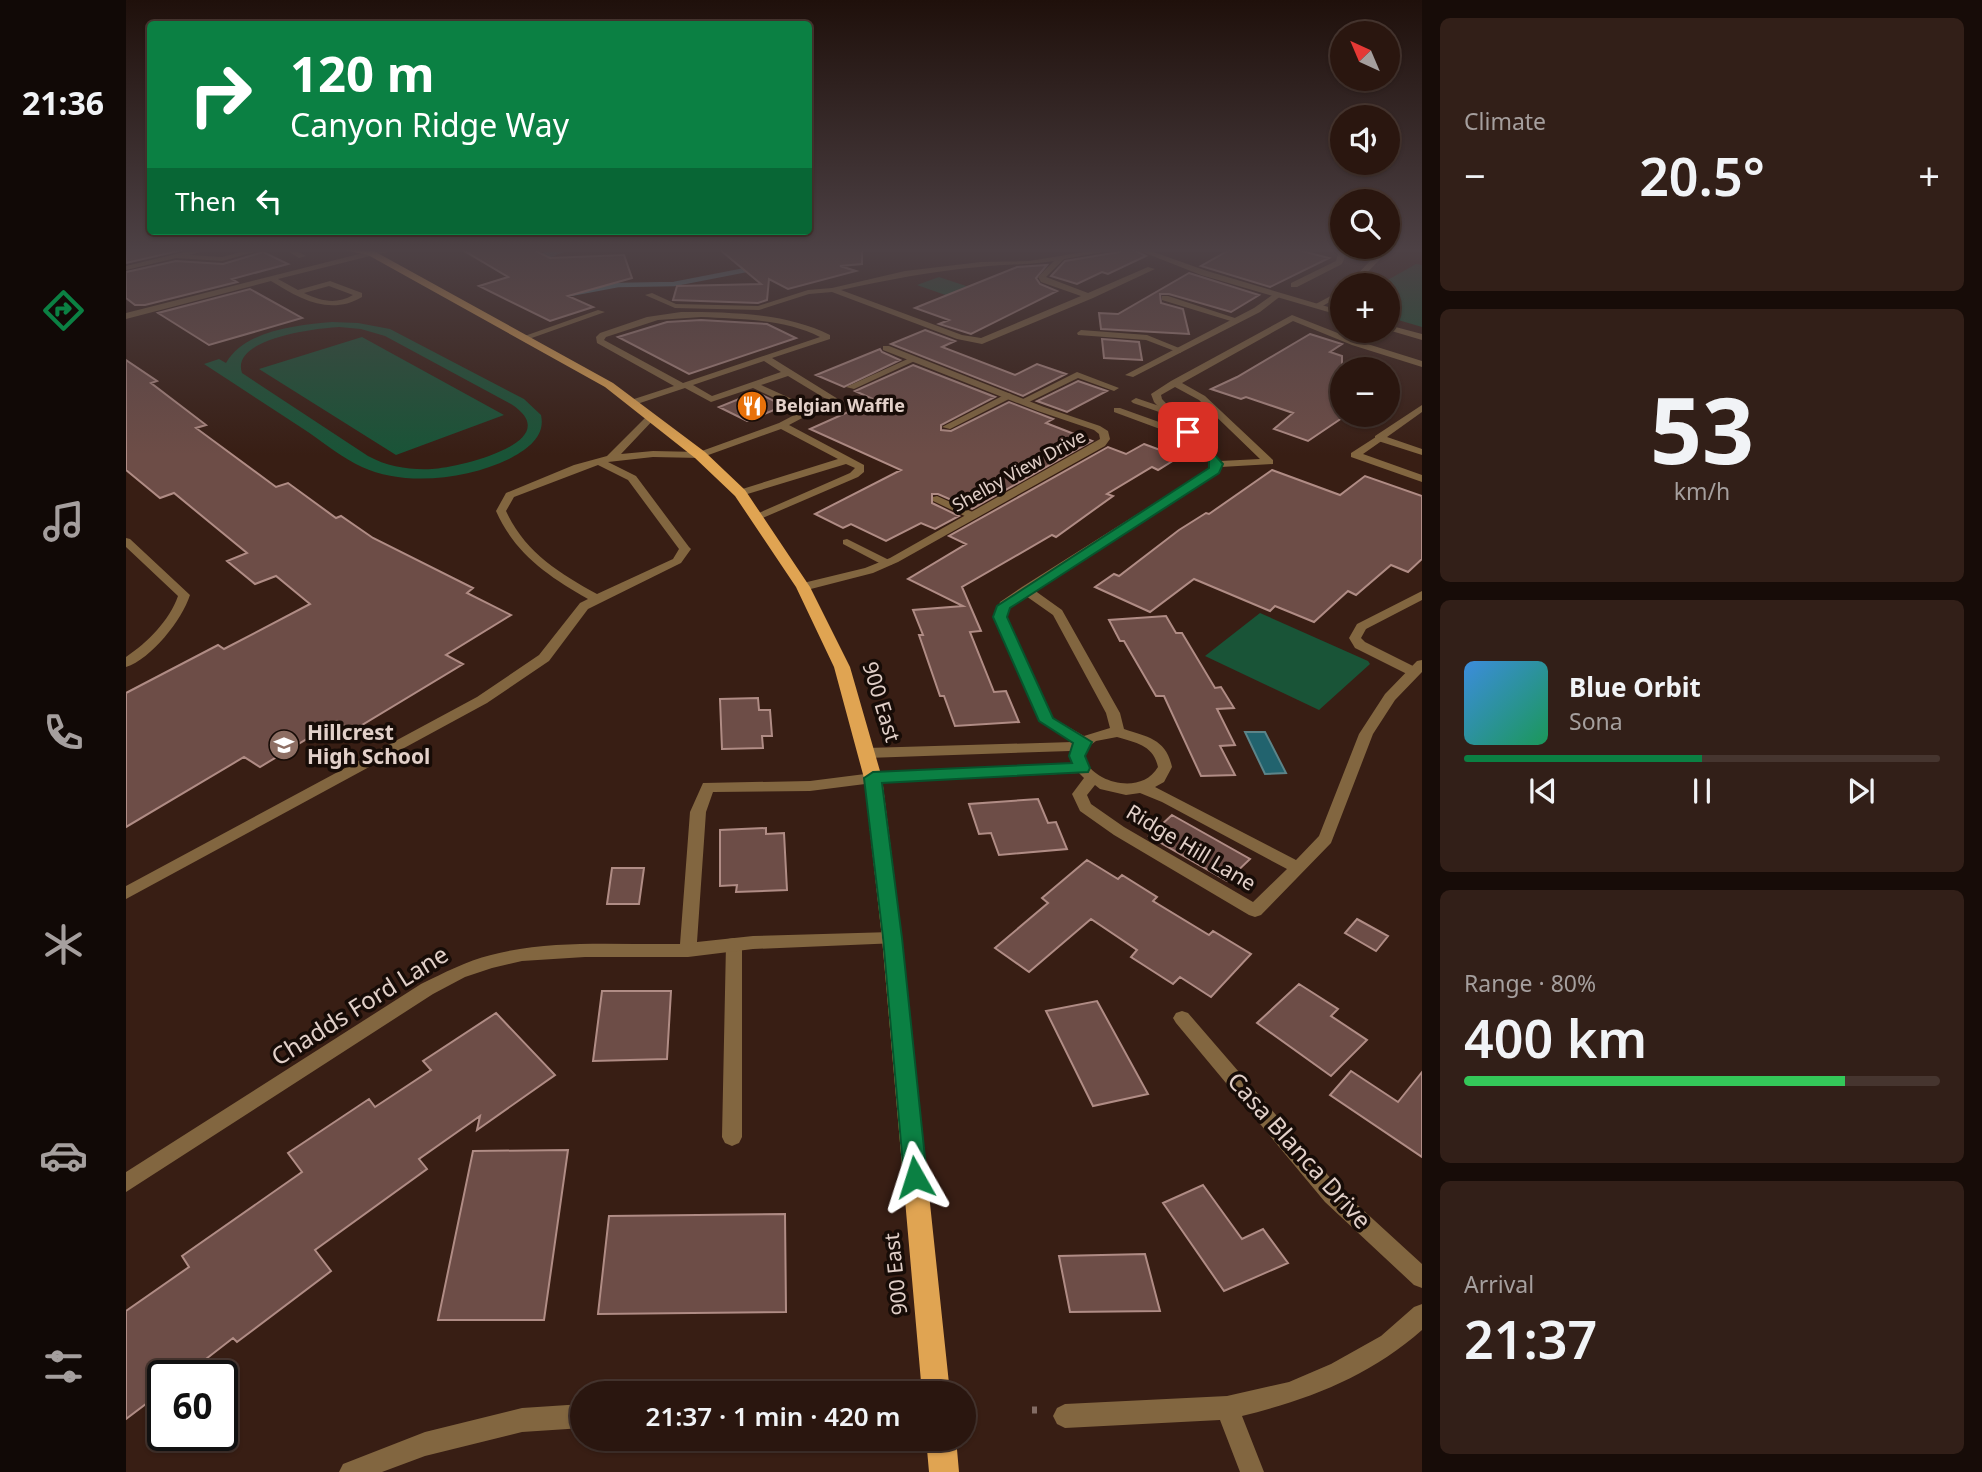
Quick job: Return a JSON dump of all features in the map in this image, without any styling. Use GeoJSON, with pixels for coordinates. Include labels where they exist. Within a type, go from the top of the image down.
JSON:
{"type":"FeatureCollection","features":[{"type":"Feature","properties":{"kind":"main road","name":"900 East"},"geometry":{"type":"LineString","coordinates":[[488,318],[609,385],[634,402],[700,454],[740,493],[803,587],[842,667],[873,778],[892,938],[935,1381]]}},
{"type":"Feature","properties":{"kind":"main road"},"geometry":{"type":"LineString","coordinates":[[942,1451],[944,1472]]}},
{"type":"Feature","properties":{"kind":"street"},"geometry":{"type":"LineString","coordinates":[[523,338],[584,318]]}},
{"type":"Feature","properties":{"kind":"street"},"geometry":{"type":"LineString","coordinates":[[664,318],[600,337],[600,341],[711,399],[789,372]]}},
{"type":"Feature","properties":{"kind":"street"},"geometry":{"type":"LineString","coordinates":[[634,402],[827,337],[797,325],[763,320],[709,318]]}},
{"type":"Feature","properties":{"kind":"street"},"geometry":{"type":"LineString","coordinates":[[907,318],[960,337],[982,341],[1038,318]]}},
{"type":"Feature","properties":{"kind":"street"},"geometry":{"type":"LineString","coordinates":[[1229,318],[1237,320]]}},
{"type":"Feature","properties":{"kind":"street"},"geometry":{"type":"LineString","coordinates":[[1130,375],[1241,318]]}},
{"type":"Feature","properties":{"kind":"street"},"geometry":{"type":"LineString","coordinates":[[1174,383],[1202,398],[1269,462],[1217,464],[1157,400],[1156,394],[1174,383],[1292,318],[1355,344],[1422,364]]}},
{"type":"Feature","properties":{"kind":"street"},"geometry":{"type":"LineString","coordinates":[[1400,331],[1422,337]]}},
{"type":"Feature","properties":{"kind":"street"},"geometry":{"type":"LineString","coordinates":[[1081,333],[1147,338],[1180,350]]}},
{"type":"Feature","properties":{"kind":"street","name":"Shelby View Drive"},"geometry":{"type":"LineString","coordinates":[[803,587],[869,571],[887,563],[1101,444],[1105,439],[1104,433],[1097,428],[1022,402],[886,348]]}},
{"type":"Feature","properties":{"kind":"street"},"geometry":{"type":"LineString","coordinates":[[597,598],[527,555],[508,530],[500,511],[510,495],[578,467],[606,460],[653,454],[700,454],[782,425],[833,399],[765,358]]}},
{"type":"Feature","properties":{"kind":"street"},"geometry":{"type":"LineString","coordinates":[[851,387],[915,359]]}},
{"type":"Feature","properties":{"kind":"street"},"geometry":{"type":"LineString","coordinates":[[1022,402],[1077,375],[1114,388]]}},
{"type":"Feature","properties":{"kind":"street"},"geometry":{"type":"LineString","coordinates":[[752,384],[810,411]]}},
{"type":"Feature","properties":{"kind":"street"},"geometry":{"type":"LineString","coordinates":[[947,427],[1009,396]]}},
{"type":"Feature","properties":{"kind":"street"},"geometry":{"type":"LineString","coordinates":[[1136,401],[1171,415]]}},
{"type":"Feature","properties":{"kind":"street"},"geometry":{"type":"LineString","coordinates":[[1422,408],[1355,455],[1422,479]]}},
{"type":"Feature","properties":{"kind":"street"},"geometry":{"type":"LineString","coordinates":[[1117,410],[1160,426],[1171,415]]}},
{"type":"Feature","properties":{"kind":"street"},"geometry":{"type":"LineString","coordinates":[[606,460],[651,417]]}},
{"type":"Feature","properties":{"kind":"street"},"geometry":{"type":"LineString","coordinates":[[758,517],[860,470],[860,467],[782,425]]}},
{"type":"Feature","properties":{"kind":"street"},"geometry":{"type":"LineString","coordinates":[[1379,438],[1422,452]]}},
{"type":"Feature","properties":{"kind":"street"},"geometry":{"type":"LineString","coordinates":[[126,893],[482,700],[544,658],[584,607],[597,598],[677,561],[685,549],[632,478],[606,460]]}},
{"type":"Feature","properties":{"kind":"street"},"geometry":{"type":"LineString","coordinates":[[740,493],[847,460]]}},
{"type":"Feature","properties":{"kind":"street"},"geometry":{"type":"LineString","coordinates":[[1082,744],[1047,721],[1000,617],[1004,606],[1214,470],[1217,464]]}},
{"type":"Feature","properties":{"kind":"street"},"geometry":{"type":"LineString","coordinates":[[937,499],[973,516]]}},
{"type":"Feature","properties":{"kind":"street"},"geometry":{"type":"LineString","coordinates":[[126,541],[184,595],[176,613],[138,656],[126,663]]}},
{"type":"Feature","properties":{"kind":"street"},"geometry":{"type":"LineString","coordinates":[[847,542],[887,563]]}},
{"type":"Feature","properties":{"kind":"street"},"geometry":{"type":"LineString","coordinates":[[1026,590],[1058,613],[1113,713],[1118,732]]}},
{"type":"Feature","properties":{"kind":"street"},"geometry":{"type":"LineString","coordinates":[[1417,667],[1360,645],[1355,638],[1361,627],[1422,595]]}},
{"type":"Feature","properties":{"kind":"street","name":"Ridge Hill Lane"},"geometry":{"type":"LineString","coordinates":[[1087,773],[1079,794],[1086,807],[1119,831],[1255,911],[1326,839],[1366,734],[1390,697],[1417,667]]}},
{"type":"Feature","properties":{"kind":"street"},"geometry":{"type":"LineString","coordinates":[[867,752],[1082,744],[1101,733],[1118,732],[1150,742],[1161,752],[1167,763],[1165,774],[1157,783],[1143,788],[1108,786],[1087,773],[1077,756],[1082,744]]}},
{"type":"Feature","properties":{"kind":"street"},"geometry":{"type":"LineString","coordinates":[[688,950],[698,812],[708,787],[810,786],[873,778],[1087,773]]}},
{"type":"Feature","properties":{"kind":"street","name":"Ridge Hill Lane"},"geometry":{"type":"LineString","coordinates":[[1143,788],[1297,867]]}},
{"type":"Feature","properties":{"kind":"street","name":"Chadds Ford Lane"},"geometry":{"type":"LineString","coordinates":[[126,1183],[452,975],[511,955],[541,951],[688,950],[734,944],[892,938]]}},
{"type":"Feature","properties":{"kind":"street"},"geometry":{"type":"LineString","coordinates":[[732,1137],[734,944]]}},
{"type":"Feature","properties":{"kind":"street","name":"Casa Blanca Drive"},"geometry":{"type":"LineString","coordinates":[[1182,1018],[1317,1178],[1422,1278]]}},
{"type":"Feature","properties":{"kind":"street"},"geometry":{"type":"LineString","coordinates":[[1054,1413],[1227,1408],[1289,1393],[1339,1372],[1389,1344],[1422,1315]]}},
{"type":"Feature","properties":{"kind":"street"},"geometry":{"type":"LineString","coordinates":[[1227,1408],[1252,1472]]}},
{"type":"Feature","properties":{"kind":"street"},"geometry":{"type":"LineString","coordinates":[[351,1472],[425,1444],[522,1420],[570,1417]]}},
{"type":"Feature","properties":{"kind":"path"},"geometry":{"type":"LineString","coordinates":[[1032,1410],[1054,1413]]}},
{"type":"Feature","properties":{"kind":"green space"},"geometry":{"type":"Polygon","coordinates":[[[1400,318],[1422,318],[1422,327],[1400,321],[1400,318]]]}},
{"type":"Feature","properties":{"kind":"green space"},"geometry":{"type":"Polygon","coordinates":[[[332,322],[358,323],[390,329],[524,399],[541,415],[542,423],[538,436],[528,447],[493,466],[456,476],[417,479],[397,477],[362,467],[341,455],[204,364],[219,359],[226,363],[246,343],[273,331],[332,322]],[[328,328],[278,337],[249,351],[242,361],[242,373],[368,456],[399,467],[432,469],[463,464],[503,450],[518,441],[527,430],[526,418],[511,404],[385,336],[361,329],[328,328]]]}},
{"type":"Feature","properties":{"kind":"green space"},"geometry":{"type":"Polygon","coordinates":[[[362,337],[504,415],[396,455],[259,369],[362,337]]]}},
{"type":"Feature","properties":{"kind":"green space"},"geometry":{"type":"Polygon","coordinates":[[[1260,613],[1370,664],[1319,710],[1205,656],[1260,613]]]}},
{"type":"Feature","properties":{"kind":"water"},"geometry":{"type":"Polygon","coordinates":[[[1245,732],[1265,732],[1286,773],[1265,774],[1245,732]]]}},
{"type":"Feature","properties":{"kind":"building"},"geometry":{"type":"Polygon","coordinates":[[[165,318],[302,318],[209,345],[165,318]]]}},
{"type":"Feature","properties":{"kind":"building"},"geometry":{"type":"Polygon","coordinates":[[[942,318],[1004,318],[971,334],[939,324],[949,320],[942,318]]]}},
{"type":"Feature","properties":{"kind":"building"},"geometry":{"type":"Polygon","coordinates":[[[1100,318],[1185,318],[1189,334],[1101,329],[1100,318]]]}},
{"type":"Feature","properties":{"kind":"building"},"geometry":{"type":"Polygon","coordinates":[[[701,320],[767,324],[796,338],[689,374],[618,337],[667,322],[701,320]]]}},
{"type":"Feature","properties":{"kind":"building"},"geometry":{"type":"Polygon","coordinates":[[[925,330],[955,341],[942,347],[1015,375],[1037,364],[1066,374],[1023,396],[891,344],[925,330]]]}},
{"type":"Feature","properties":{"kind":"building"},"geometry":{"type":"Polygon","coordinates":[[[1310,334],[1330,340],[1330,343],[1342,344],[1330,352],[1342,357],[1330,357],[1330,426],[1308,441],[1274,429],[1293,413],[1246,397],[1241,399],[1211,389],[1237,377],[1310,334]]]}},
{"type":"Feature","properties":{"kind":"building"},"geometry":{"type":"Polygon","coordinates":[[[1102,339],[1139,342],[1142,360],[1104,358],[1102,339]]]}},
{"type":"Feature","properties":{"kind":"building"},"geometry":{"type":"Polygon","coordinates":[[[880,349],[900,360],[844,387],[816,375],[880,349]]]}},
{"type":"Feature","properties":{"kind":"building"},"geometry":{"type":"Polygon","coordinates":[[[126,360],[157,381],[151,383],[206,425],[196,428],[276,487],[288,483],[336,518],[341,516],[373,538],[473,588],[467,593],[511,615],[446,655],[463,664],[352,731],[337,721],[260,767],[244,757],[126,827],[126,693],[218,645],[224,649],[310,604],[276,576],[255,584],[227,561],[247,553],[174,493],[160,498],[126,470],[126,360]]]}},
{"type":"Feature","properties":{"kind":"building"},"geometry":{"type":"Polygon","coordinates":[[[913,365],[995,397],[941,425],[941,430],[951,431],[1009,402],[1053,419],[1046,423],[1092,441],[972,509],[938,494],[932,494],[932,503],[959,516],[935,529],[921,523],[886,541],[851,524],[843,528],[815,514],[901,470],[810,429],[875,400],[855,391],[913,365]]]}},
{"type":"Feature","properties":{"kind":"building"},"geometry":{"type":"Polygon","coordinates":[[[1078,381],[1107,391],[1067,412],[1037,401],[1078,381]]]}},
{"type":"Feature","properties":{"kind":"building","name":"Belgian Waffle"},"geometry":{"type":"Polygon","coordinates":[[[756,392],[784,406],[747,421],[719,407],[756,392]]]}},
{"type":"Feature","properties":{"kind":"building"},"geometry":{"type":"Polygon","coordinates":[[[1144,444],[1179,457],[1158,470],[1152,467],[1107,494],[1113,496],[1056,537],[1052,535],[962,587],[981,631],[970,632],[994,692],[1006,691],[1019,722],[955,726],[944,696],[940,696],[913,610],[963,606],[908,579],[966,544],[949,536],[1108,447],[1126,454],[1144,444]]]}},
{"type":"Feature","properties":{"kind":"building"},"geometry":{"type":"Polygon","coordinates":[[[1272,470],[1340,495],[1365,476],[1422,496],[1422,559],[1408,572],[1391,565],[1356,595],[1348,591],[1314,622],[1275,606],[1270,611],[1194,579],[1150,612],[1095,587],[1114,574],[1119,576],[1179,530],[1206,513],[1209,514],[1272,470]]]}},
{"type":"Feature","properties":{"kind":"building"},"geometry":{"type":"Polygon","coordinates":[[[1166,616],[1176,633],[1182,633],[1215,688],[1221,687],[1234,708],[1217,709],[1235,745],[1220,746],[1235,775],[1201,776],[1164,696],[1156,696],[1109,620],[1166,616]]]}},
{"type":"Feature","properties":{"kind":"building"},"geometry":{"type":"Polygon","coordinates":[[[758,698],[759,710],[770,710],[772,736],[762,736],[763,748],[722,749],[720,699],[758,698]]]}},
{"type":"Feature","properties":{"kind":"building"},"geometry":{"type":"Polygon","coordinates":[[[1038,799],[1048,823],[1056,822],[1067,849],[999,855],[991,833],[979,834],[969,804],[1038,799]]]}},
{"type":"Feature","properties":{"kind":"building"},"geometry":{"type":"Polygon","coordinates":[[[1172,815],[1250,859],[1227,881],[1149,836],[1172,815]]]}},
{"type":"Feature","properties":{"kind":"building"},"geometry":{"type":"Polygon","coordinates":[[[766,828],[766,834],[784,833],[787,890],[736,892],[737,885],[720,886],[720,830],[766,828]]]}},
{"type":"Feature","properties":{"kind":"building"},"geometry":{"type":"Polygon","coordinates":[[[1087,860],[1118,879],[1122,875],[1157,897],[1153,901],[1209,935],[1213,931],[1251,954],[1211,997],[1180,977],[1173,984],[1131,957],[1137,950],[1091,919],[1029,972],[995,948],[1048,903],[1042,898],[1087,860]]]}},
{"type":"Feature","properties":{"kind":"building"},"geometry":{"type":"Polygon","coordinates":[[[612,868],[644,868],[639,904],[607,904],[612,868]]]}},
{"type":"Feature","properties":{"kind":"building"},"geometry":{"type":"Polygon","coordinates":[[[1357,919],[1388,936],[1376,951],[1345,933],[1357,919]]]}},
{"type":"Feature","properties":{"kind":"building"},"geometry":{"type":"Polygon","coordinates":[[[1299,984],[1338,1009],[1331,1016],[1367,1040],[1331,1076],[1257,1023],[1299,984]]]}},
{"type":"Feature","properties":{"kind":"building"},"geometry":{"type":"Polygon","coordinates":[[[602,991],[671,991],[667,1059],[593,1061],[602,991]]]}},
{"type":"Feature","properties":{"kind":"building"},"geometry":{"type":"Polygon","coordinates":[[[1097,1001],[1148,1094],[1093,1106],[1046,1011],[1097,1001]]]}},
{"type":"Feature","properties":{"kind":"building"},"geometry":{"type":"Polygon","coordinates":[[[496,1013],[555,1075],[477,1130],[480,1116],[419,1159],[427,1169],[315,1250],[331,1271],[237,1342],[233,1338],[205,1360],[147,1360],[147,1403],[126,1419],[126,1311],[189,1267],[182,1256],[302,1172],[288,1153],[369,1099],[375,1107],[431,1070],[423,1061],[496,1013]]]}},
{"type":"Feature","properties":{"kind":"building"},"geometry":{"type":"Polygon","coordinates":[[[1351,1071],[1398,1102],[1422,1072],[1422,1157],[1330,1095],[1351,1071]]]}},
{"type":"Feature","properties":{"kind":"building"},"geometry":{"type":"Polygon","coordinates":[[[568,1150],[544,1320],[438,1320],[473,1151],[568,1150]]]}},
{"type":"Feature","properties":{"kind":"building"},"geometry":{"type":"Polygon","coordinates":[[[1203,1185],[1242,1239],[1263,1229],[1288,1263],[1224,1291],[1163,1203],[1203,1185]]]}},
{"type":"Feature","properties":{"kind":"building"},"geometry":{"type":"Polygon","coordinates":[[[785,1214],[786,1312],[598,1314],[609,1216],[785,1214]]]}},
{"type":"Feature","properties":{"kind":"building"},"geometry":{"type":"Polygon","coordinates":[[[1145,1254],[1160,1311],[1070,1312],[1059,1256],[1145,1254]]]}},
{"type":"Feature","properties":{"kind":"place","name":"Belgian Waffle"},"geometry":{"type":"Point","coordinates":[752,406]}},
{"type":"Feature","properties":{"kind":"place","name":"Hillcrest High School"},"geometry":{"type":"Point","coordinates":[284,745]}},
{"type":"Feature","properties":{"kind":"route"},"geometry":{"type":"LineString","coordinates":[[915,1177],[892,938],[873,778],[1082,768],[1077,756],[1079,746],[1084,742],[1047,721],[1000,617],[1004,606],[1026,590],[1214,470],[1217,464],[1188,432]]}}]}
